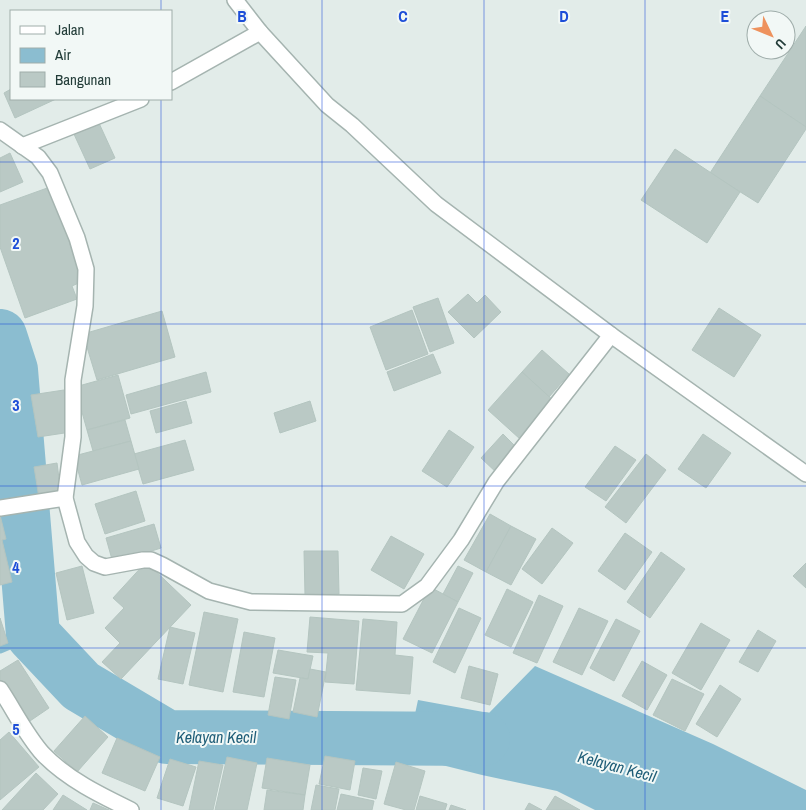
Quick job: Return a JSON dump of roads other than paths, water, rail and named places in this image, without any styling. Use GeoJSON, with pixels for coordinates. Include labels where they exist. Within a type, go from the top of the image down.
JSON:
{"type":"FeatureCollection","features":[{"type":"Feature","properties":{"kind":"street"},"geometry":{"type":"LineString","coordinates":[[235,0],[260,32],[327,105],[352,125],[436,204],[611,335],[806,474]]}},
{"type":"Feature","properties":{"kind":"street"},"geometry":{"type":"LineString","coordinates":[[172,81],[260,32]]}},
{"type":"Feature","properties":{"kind":"street"},"geometry":{"type":"LineString","coordinates":[[22,146],[138,100]]}},
{"type":"Feature","properties":{"kind":"street"},"geometry":{"type":"LineString","coordinates":[[0,130],[38,157],[50,173],[77,238],[86,269],[85,306],[73,380],[73,437],[65,498],[77,542],[86,556],[94,563],[105,567],[151,560],[162,564],[209,591],[251,602],[402,604],[427,586],[461,540],[496,482],[611,335]]}},
{"type":"Feature","properties":{"kind":"street"},"geometry":{"type":"LineString","coordinates":[[0,508],[65,498]]}},
{"type":"Feature","properties":{"kind":"street"},"geometry":{"type":"LineString","coordinates":[[0,689],[34,742],[44,754],[76,781],[131,810]]}},
{"type":"Feature","properties":{"kind":"water"},"geometry":{"type":"Polygon","coordinates":[[[535,666],[713,744],[806,790],[806,810],[595,810],[557,791],[406,756],[418,700],[489,713],[535,666]]]}},
{"type":"Feature","properties":{"kind":"waterway","name":"Kelayan Kecil"},"geometry":{"type":"LineString","coordinates":[[0,336],[11,370],[33,635],[81,686],[167,737],[483,739]]}},
{"type":"Feature","properties":{"kind":"waterway"},"geometry":{"type":"LineString","coordinates":[[0,649],[33,635]]}}]}
